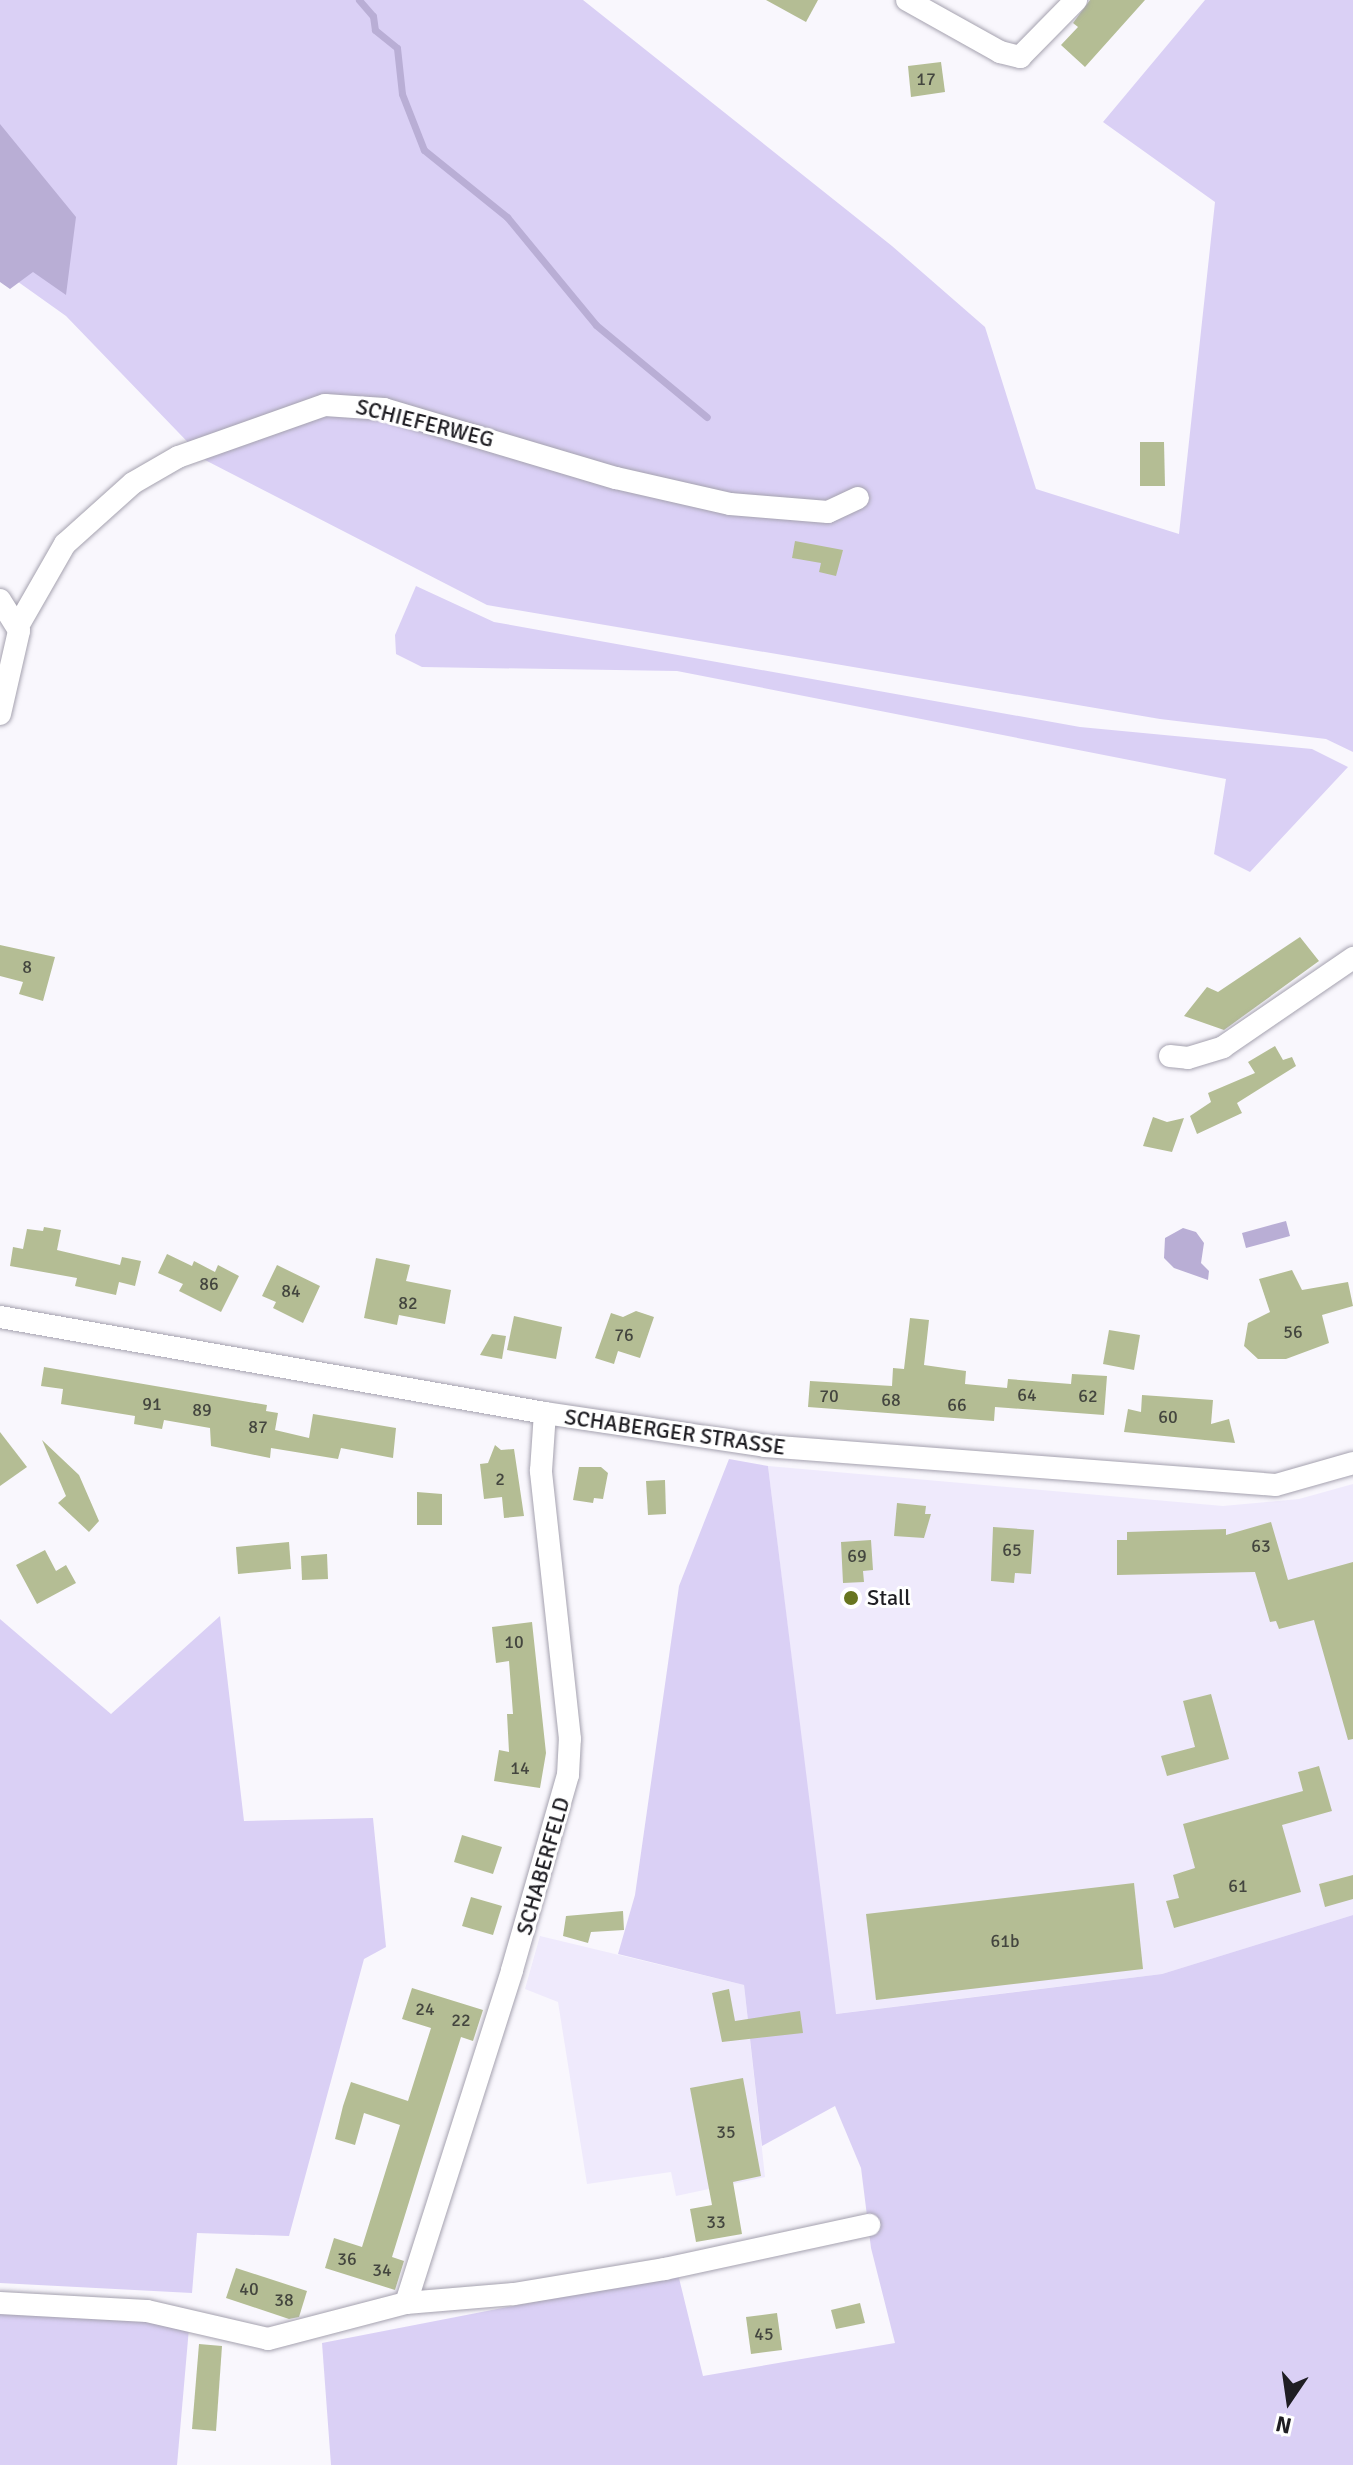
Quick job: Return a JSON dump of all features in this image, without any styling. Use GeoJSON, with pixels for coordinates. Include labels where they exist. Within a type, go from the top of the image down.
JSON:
{"type":"FeatureCollection","features":[{"type":"Feature","properties":{"kind":"street"},"geometry":{"type":"LineString","coordinates":[[907,0],[1000,52],[1020,57],[1076,0]]}},
{"type":"Feature","properties":{"kind":"street","name":"SCHIEFERWEG"},"geometry":{"type":"LineString","coordinates":[[0,714],[18,626],[65,544],[133,483],[178,457],[325,405],[384,409],[616,478],[730,504],[813,513],[833,511],[858,498]]}},
{"type":"Feature","properties":{"kind":"street"},"geometry":{"type":"LineString","coordinates":[[0,600],[18,626]]}},
{"type":"Feature","properties":{"kind":"street"},"geometry":{"type":"LineString","coordinates":[[1170,1056],[1188,1058],[1232,1042],[1353,958]]}},
{"type":"Feature","properties":{"kind":"street","name":"SCHABERGER STRASSE"},"geometry":{"type":"LineString","coordinates":[[0,1317],[545,1413],[765,1446],[1276,1485],[1353,1463]]}},
{"type":"Feature","properties":{"kind":"street","name":"SCHABERFELD"},"geometry":{"type":"LineString","coordinates":[[406,2303],[512,1970],[568,1775],[570,1739],[541,1471],[545,1413]]}},
{"type":"Feature","properties":{"kind":"street"},"geometry":{"type":"LineString","coordinates":[[0,2303],[136,2310],[190,2319],[268,2339],[406,2303],[514,2294],[665,2269],[869,2225]]}},
{"type":"Feature","properties":{"kind":"shaded area"},"geometry":{"type":"Polygon","coordinates":[[[0,0],[583,0],[892,246],[985,327],[1036,489],[1179,534],[1215,202],[1103,122],[1205,0],[1353,0],[1353,752],[1326,739],[1160,719],[487,605],[205,460],[66,316],[0,269],[0,0]]]}},
{"type":"Feature","properties":{"kind":"shaded area"},"geometry":{"type":"Polygon","coordinates":[[[0,124],[76,217],[66,295],[33,272],[10,289],[0,282],[0,124]]]}},
{"type":"Feature","properties":{"kind":"shaded area"},"geometry":{"type":"Polygon","coordinates":[[[416,586],[494,622],[1080,727],[1312,749],[1348,767],[1250,872],[1214,854],[1226,779],[677,671],[422,667],[396,654],[395,635],[416,586]]]}},
{"type":"Feature","properties":{"kind":"shaded area"},"geometry":{"type":"Polygon","coordinates":[[[1286,1221],[1290,1236],[1246,1248],[1242,1233],[1286,1221]]]}},
{"type":"Feature","properties":{"kind":"shaded area"},"geometry":{"type":"Polygon","coordinates":[[[1183,1228],[1196,1232],[1204,1243],[1201,1263],[1209,1271],[1208,1280],[1174,1268],[1164,1258],[1165,1238],[1183,1228]]]}},
{"type":"Feature","properties":{"kind":"shaded area"},"geometry":{"type":"Polygon","coordinates":[[[729,1459],[768,1466],[836,2014],[1162,1974],[1353,1915],[1353,2465],[331,2465],[322,2343],[678,2274],[703,2376],[895,2343],[871,2248],[861,2168],[835,2106],[762,2146],[744,1985],[618,1954],[635,1895],[679,1586],[729,1459]]]}},
{"type":"Feature","properties":{"kind":"shaded area"},"geometry":{"type":"Polygon","coordinates":[[[768,1466],[1223,1506],[1299,1499],[1353,1484],[1353,1915],[1162,1974],[835,2014],[768,1466]]]}},
{"type":"Feature","properties":{"kind":"shaded area"},"geometry":{"type":"Polygon","coordinates":[[[220,1616],[244,1821],[373,1818],[386,1947],[364,1959],[289,2236],[197,2233],[192,2293],[0,2283],[0,1619],[111,1714],[220,1616]]]}},
{"type":"Feature","properties":{"kind":"shaded area"},"geometry":{"type":"Polygon","coordinates":[[[540,1936],[744,1985],[765,2177],[676,2196],[671,2172],[587,2184],[558,2002],[525,1989],[540,1936]]]}},
{"type":"Feature","properties":{"kind":"shaded area"},"geometry":{"type":"Polygon","coordinates":[[[0,2312],[143,2319],[189,2328],[177,2465],[0,2465],[0,2312]]]}},
{"type":"Feature","properties":{"kind":"building"},"geometry":{"type":"Polygon","coordinates":[[[766,0],[818,0],[806,22],[766,0]]]}},
{"type":"Feature","properties":{"kind":"building"},"geometry":{"type":"Polygon","coordinates":[[[1090,0],[1145,0],[1085,67],[1061,45],[1078,27],[1073,23],[1090,0]]]}},
{"type":"Feature","properties":{"kind":"building"},"geometry":{"type":"Polygon","coordinates":[[[941,62],[945,92],[911,97],[908,66],[941,62]]]}},
{"type":"Feature","properties":{"kind":"building"},"geometry":{"type":"Polygon","coordinates":[[[1140,442],[1164,442],[1165,486],[1140,486],[1140,442]]]}},
{"type":"Feature","properties":{"kind":"building"},"geometry":{"type":"Polygon","coordinates":[[[795,541],[843,550],[836,576],[819,572],[821,563],[792,558],[795,541]]]}},
{"type":"Feature","properties":{"kind":"building"},"geometry":{"type":"Polygon","coordinates":[[[1300,937],[1319,961],[1224,1030],[1184,1016],[1207,987],[1218,992],[1300,937]]]}},
{"type":"Feature","properties":{"kind":"building"},"geometry":{"type":"Polygon","coordinates":[[[0,945],[55,957],[43,1001],[19,994],[23,982],[0,976],[0,945]]]}},
{"type":"Feature","properties":{"kind":"building"},"geometry":{"type":"Polygon","coordinates":[[[1275,1046],[1283,1060],[1292,1057],[1296,1066],[1237,1103],[1242,1113],[1197,1134],[1190,1116],[1211,1102],[1208,1093],[1255,1073],[1248,1062],[1275,1046]]]}},
{"type":"Feature","properties":{"kind":"building"},"geometry":{"type":"Polygon","coordinates":[[[1153,1117],[1167,1122],[1184,1118],[1172,1152],[1143,1146],[1153,1117]]]}},
{"type":"Feature","properties":{"kind":"building"},"geometry":{"type":"Polygon","coordinates":[[[44,1227],[61,1230],[57,1250],[120,1265],[122,1257],[141,1261],[135,1286],[119,1282],[116,1295],[75,1286],[77,1278],[10,1266],[13,1247],[23,1249],[27,1229],[43,1231],[44,1227]]]}},
{"type":"Feature","properties":{"kind":"building"},"geometry":{"type":"Polygon","coordinates":[[[167,1254],[192,1266],[194,1261],[215,1272],[218,1265],[239,1276],[221,1312],[179,1291],[183,1284],[158,1273],[167,1254]]]}},
{"type":"Feature","properties":{"kind":"building"},"geometry":{"type":"Polygon","coordinates":[[[376,1258],[410,1265],[406,1281],[451,1290],[445,1324],[399,1315],[397,1325],[364,1318],[376,1258]]]}},
{"type":"Feature","properties":{"kind":"building"},"geometry":{"type":"Polygon","coordinates":[[[277,1265],[320,1286],[303,1323],[273,1308],[276,1302],[262,1296],[277,1265]]]}},
{"type":"Feature","properties":{"kind":"building"},"geometry":{"type":"Polygon","coordinates":[[[1292,1270],[1302,1290],[1348,1282],[1353,1306],[1322,1315],[1329,1343],[1286,1359],[1258,1359],[1244,1346],[1248,1323],[1270,1312],[1259,1279],[1292,1270]]]}},
{"type":"Feature","properties":{"kind":"building"},"geometry":{"type":"Polygon","coordinates":[[[636,1311],[654,1317],[640,1358],[618,1351],[614,1364],[595,1358],[611,1313],[623,1317],[636,1311]]]}},
{"type":"Feature","properties":{"kind":"building"},"geometry":{"type":"Polygon","coordinates":[[[514,1316],[562,1327],[556,1359],[507,1350],[514,1316]]]}},
{"type":"Feature","properties":{"kind":"building"},"geometry":{"type":"Polygon","coordinates":[[[910,1318],[929,1320],[924,1365],[966,1371],[965,1384],[1007,1388],[1008,1379],[1071,1384],[1072,1374],[1107,1376],[1104,1415],[995,1407],[994,1421],[808,1407],[810,1381],[892,1386],[893,1368],[904,1369],[910,1318]]]}},
{"type":"Feature","properties":{"kind":"building"},"geometry":{"type":"Polygon","coordinates":[[[1109,1330],[1140,1335],[1134,1370],[1103,1364],[1109,1330]]]}},
{"type":"Feature","properties":{"kind":"building"},"geometry":{"type":"Polygon","coordinates":[[[492,1334],[506,1336],[502,1359],[480,1355],[492,1334]]]}},
{"type":"Feature","properties":{"kind":"building"},"geometry":{"type":"Polygon","coordinates":[[[44,1367],[267,1405],[266,1411],[278,1413],[275,1430],[309,1438],[313,1414],[396,1428],[393,1458],[341,1448],[338,1459],[271,1448],[270,1458],[211,1446],[210,1428],[164,1420],[162,1429],[134,1424],[135,1416],[61,1404],[63,1389],[41,1386],[44,1367]]]}},
{"type":"Feature","properties":{"kind":"building"},"geometry":{"type":"Polygon","coordinates":[[[1142,1395],[1213,1400],[1211,1424],[1229,1419],[1235,1443],[1124,1432],[1128,1409],[1141,1412],[1142,1395]]]}},
{"type":"Feature","properties":{"kind":"building"},"geometry":{"type":"Polygon","coordinates":[[[0,1432],[27,1467],[0,1486],[0,1432]]]}},
{"type":"Feature","properties":{"kind":"building"},"geometry":{"type":"Polygon","coordinates":[[[42,1440],[79,1475],[99,1521],[89,1532],[58,1503],[66,1496],[42,1440]]]}},
{"type":"Feature","properties":{"kind":"building"},"geometry":{"type":"Polygon","coordinates":[[[495,1445],[501,1450],[514,1449],[524,1516],[504,1518],[502,1497],[484,1499],[480,1464],[488,1463],[495,1445]]]}},
{"type":"Feature","properties":{"kind":"building"},"geometry":{"type":"Polygon","coordinates":[[[579,1467],[601,1467],[608,1473],[603,1499],[594,1498],[593,1503],[573,1500],[579,1467]]]}},
{"type":"Feature","properties":{"kind":"building"},"geometry":{"type":"Polygon","coordinates":[[[665,1480],[666,1514],[648,1515],[646,1481],[665,1480]]]}},
{"type":"Feature","properties":{"kind":"building"},"geometry":{"type":"Polygon","coordinates":[[[417,1492],[442,1494],[442,1525],[417,1525],[417,1492]]]}},
{"type":"Feature","properties":{"kind":"building"},"geometry":{"type":"Polygon","coordinates":[[[897,1503],[926,1506],[925,1514],[931,1514],[924,1538],[894,1536],[897,1503]]]}},
{"type":"Feature","properties":{"kind":"building"},"geometry":{"type":"Polygon","coordinates":[[[1271,1522],[1288,1580],[1353,1562],[1353,1739],[1348,1740],[1314,1620],[1279,1629],[1276,1621],[1270,1622],[1255,1572],[1117,1575],[1117,1540],[1127,1540],[1127,1532],[1226,1529],[1226,1535],[1271,1522]]]}},
{"type":"Feature","properties":{"kind":"building"},"geometry":{"type":"Polygon","coordinates":[[[993,1527],[1034,1530],[1031,1574],[1015,1573],[1014,1583],[991,1581],[993,1527]]]}},
{"type":"Feature","properties":{"kind":"building"},"geometry":{"type":"Polygon","coordinates":[[[871,1540],[873,1570],[863,1571],[864,1582],[843,1583],[841,1542],[871,1540]]]}},
{"type":"Feature","properties":{"kind":"building"},"geometry":{"type":"Polygon","coordinates":[[[289,1542],[291,1569],[238,1574],[236,1547],[289,1542]]]}},
{"type":"Feature","properties":{"kind":"building"},"geometry":{"type":"Polygon","coordinates":[[[45,1550],[56,1571],[66,1565],[76,1583],[37,1604],[16,1565],[45,1550]]]}},
{"type":"Feature","properties":{"kind":"building"},"geometry":{"type":"Polygon","coordinates":[[[327,1554],[328,1579],[302,1580],[301,1556],[327,1554]]]}},
{"type":"Feature","properties":{"kind":"building"},"geometry":{"type":"Polygon","coordinates":[[[532,1622],[546,1753],[540,1788],[494,1781],[499,1750],[509,1752],[507,1714],[513,1714],[509,1661],[496,1663],[492,1627],[532,1622]]]}},
{"type":"Feature","properties":{"kind":"building"},"geometry":{"type":"Polygon","coordinates":[[[1211,1694],[1229,1759],[1167,1776],[1161,1756],[1195,1747],[1183,1701],[1211,1694]]]}},
{"type":"Feature","properties":{"kind":"building"},"geometry":{"type":"Polygon","coordinates":[[[1319,1766],[1332,1811],[1282,1825],[1301,1892],[1174,1928],[1166,1901],[1179,1898],[1173,1875],[1195,1868],[1183,1824],[1303,1791],[1298,1772],[1319,1766]]]}},
{"type":"Feature","properties":{"kind":"building"},"geometry":{"type":"Polygon","coordinates":[[[462,1835],[502,1847],[493,1874],[454,1862],[462,1835]]]}},
{"type":"Feature","properties":{"kind":"building"},"geometry":{"type":"Polygon","coordinates":[[[1353,1875],[1353,1899],[1325,1907],[1319,1884],[1353,1875]]]}},
{"type":"Feature","properties":{"kind":"building"},"geometry":{"type":"Polygon","coordinates":[[[1134,1883],[1143,1969],[876,2000],[866,1914],[1134,1883]]]}},
{"type":"Feature","properties":{"kind":"building"},"geometry":{"type":"Polygon","coordinates":[[[471,1897],[502,1906],[493,1935],[462,1926],[471,1897]]]}},
{"type":"Feature","properties":{"kind":"building"},"geometry":{"type":"Polygon","coordinates":[[[623,1911],[624,1930],[591,1932],[588,1943],[563,1936],[566,1916],[623,1911]]]}},
{"type":"Feature","properties":{"kind":"building"},"geometry":{"type":"Polygon","coordinates":[[[412,1988],[483,2010],[473,2041],[461,2037],[422,2160],[392,2257],[404,2261],[395,2290],[325,2268],[334,2238],[362,2247],[400,2125],[364,2113],[355,2145],[335,2139],[343,2106],[351,2082],[408,2101],[431,2028],[402,2019],[412,1988]]]}},
{"type":"Feature","properties":{"kind":"building"},"geometry":{"type":"Polygon","coordinates":[[[729,1989],[735,2021],[800,2011],[803,2033],[722,2042],[712,1993],[729,1989]]]}},
{"type":"Feature","properties":{"kind":"building"},"geometry":{"type":"Polygon","coordinates":[[[743,2078],[761,2176],[733,2182],[742,2234],[696,2242],[690,2209],[712,2205],[690,2088],[743,2078]]]}},
{"type":"Feature","properties":{"kind":"building"},"geometry":{"type":"Polygon","coordinates":[[[236,2268],[307,2291],[299,2317],[289,2319],[226,2298],[236,2268]]]}},
{"type":"Feature","properties":{"kind":"building"},"geometry":{"type":"Polygon","coordinates":[[[860,2303],[865,2323],[836,2329],[831,2310],[860,2303]]]}},
{"type":"Feature","properties":{"kind":"building"},"geometry":{"type":"Polygon","coordinates":[[[777,2313],[782,2350],[751,2354],[746,2317],[777,2313]]]}},
{"type":"Feature","properties":{"kind":"building"},"geometry":{"type":"Polygon","coordinates":[[[199,2344],[222,2346],[216,2431],[192,2429],[199,2344]]]}},
{"type":"Feature","properties":{"kind":"waterway"},"geometry":{"type":"LineString","coordinates":[[359,0],[373,16],[375,30],[397,48],[402,94],[424,150],[507,217],[596,325],[707,417]]}},
{"type":"Feature","properties":{"kind":"place","name":"Stall"},"geometry":{"type":"Point","coordinates":[851,1598]}}]}
